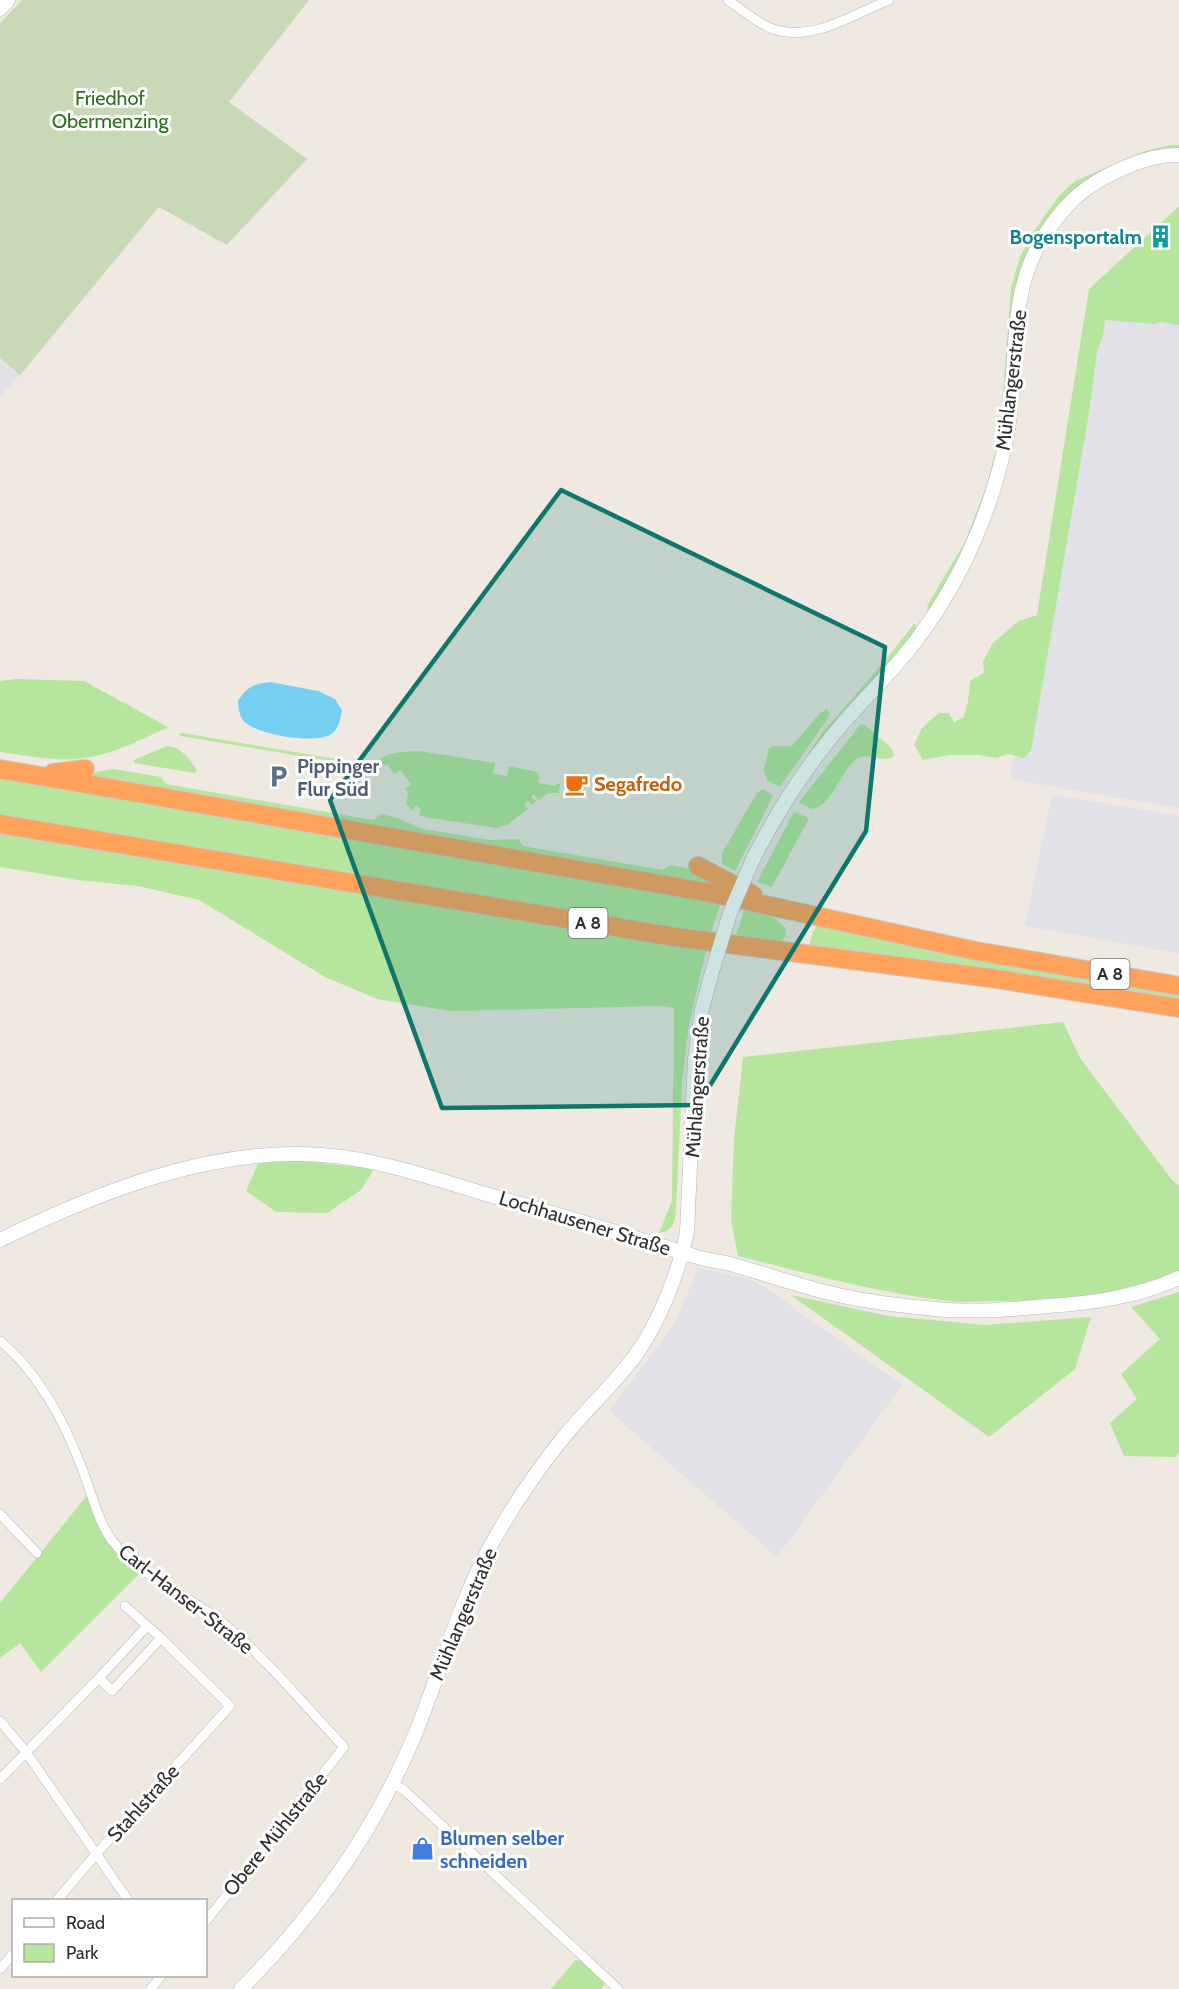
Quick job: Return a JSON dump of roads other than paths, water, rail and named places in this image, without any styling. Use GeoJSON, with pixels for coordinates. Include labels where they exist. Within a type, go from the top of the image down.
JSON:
{"type":"FeatureCollection","features":[{"type":"Feature","properties":{"kind":"highway","name":"A 8"},"geometry":{"type":"LineString","coordinates":[[0,769],[699,891],[976,951],[1179,986]]}},
{"type":"Feature","properties":{"kind":"highway"},"geometry":{"type":"LineString","coordinates":[[33,775],[85,769]]}},
{"type":"Feature","properties":{"kind":"highway","name":"A 8"},"geometry":{"type":"LineString","coordinates":[[0,824],[663,935],[990,978],[1179,1008]]}},
{"type":"Feature","properties":{"kind":"highway"},"geometry":{"type":"LineString","coordinates":[[698,866],[773,906]]}},
{"type":"Feature","properties":{"kind":"main road"},"geometry":{"type":"LineString","coordinates":[[0,9],[8,0]]}},
{"type":"Feature","properties":{"kind":"main road","name":"Mühlangerstraße"},"geometry":{"type":"LineString","coordinates":[[241,1989],[307,1917],[349,1858],[378,1811],[416,1732],[468,1591],[482,1561],[544,1462],[636,1354],[654,1322],[683,1252],[688,1220],[695,1058],[702,1009],[730,913],[753,859],[774,819],[825,744],[906,654],[930,622],[971,548],[993,491],[1007,436],[1023,286],[1041,242],[1058,217],[1076,197],[1096,182],[1151,159],[1179,155]]}},
{"type":"Feature","properties":{"kind":"main road","name":"Lochhausener Straße"},"geometry":{"type":"LineString","coordinates":[[0,1240],[71,1206],[172,1173],[220,1162],[283,1155],[322,1155],[385,1165],[683,1252],[830,1293],[864,1300],[939,1309],[982,1311],[1096,1303],[1159,1287],[1179,1278]]}},
{"type":"Feature","properties":{"kind":"street"},"geometry":{"type":"LineString","coordinates":[[728,0],[770,28],[797,33],[822,29],[889,0]]}},
{"type":"Feature","properties":{"kind":"street","name":"Carl-Hanser-Straße"},"geometry":{"type":"LineString","coordinates":[[0,1341],[29,1371],[52,1406],[76,1451],[100,1518],[111,1540],[125,1557],[221,1621],[248,1644],[344,1747]]}},
{"type":"Feature","properties":{"kind":"street"},"geometry":{"type":"LineString","coordinates":[[0,1516],[37,1553]]}},
{"type":"Feature","properties":{"kind":"street"},"geometry":{"type":"LineString","coordinates":[[99,1678],[112,1691],[161,1638],[125,1606]]}},
{"type":"Feature","properties":{"kind":"street"},"geometry":{"type":"LineString","coordinates":[[0,1779],[147,1626]]}},
{"type":"Feature","properties":{"kind":"street","name":"Stahlstraße"},"geometry":{"type":"LineString","coordinates":[[58,1899],[230,1706],[161,1638]]}},
{"type":"Feature","properties":{"kind":"street"},"geometry":{"type":"LineString","coordinates":[[0,1721],[26,1752],[127,1899]]}},
{"type":"Feature","properties":{"kind":"street","name":"Obere Mühlstraße"},"geometry":{"type":"LineString","coordinates":[[207,1920],[344,1747]]}},
{"type":"Feature","properties":{"kind":"street"},"geometry":{"type":"LineString","coordinates":[[392,1783],[404,1790],[618,1989]]}},
{"type":"Feature","properties":{"kind":"street"},"geometry":{"type":"LineString","coordinates":[[0,1969],[12,1955]]}},
{"type":"Feature","properties":{"kind":"street"},"geometry":{"type":"LineString","coordinates":[[156,1982],[164,1989]]}},
{"type":"Feature","properties":{"kind":"water"},"geometry":{"type":"Polygon","coordinates":[[[270,682],[318,691],[335,699],[342,710],[335,730],[322,738],[311,739],[270,733],[248,725],[241,717],[238,701],[251,687],[270,682]]]}},
{"type":"Feature","properties":{"kind":"place","name":"Bogensportalm"},"geometry":{"type":"Point","coordinates":[1160,237]}},
{"type":"Feature","properties":{"kind":"place","name":"Pippinger Flur Süd"},"geometry":{"type":"Point","coordinates":[279,777]}},
{"type":"Feature","properties":{"kind":"place","name":"Segafredo"},"geometry":{"type":"Point","coordinates":[576,784]}},
{"type":"Feature","properties":{"kind":"place","name":"Blumen selber schneiden"},"geometry":{"type":"Point","coordinates":[422,1849]}},
{"type":"Feature","properties":{"kind":"park label","name":"Friedhof Obermenzing"},"geometry":{"type":"Point","coordinates":[110,110]}}]}
